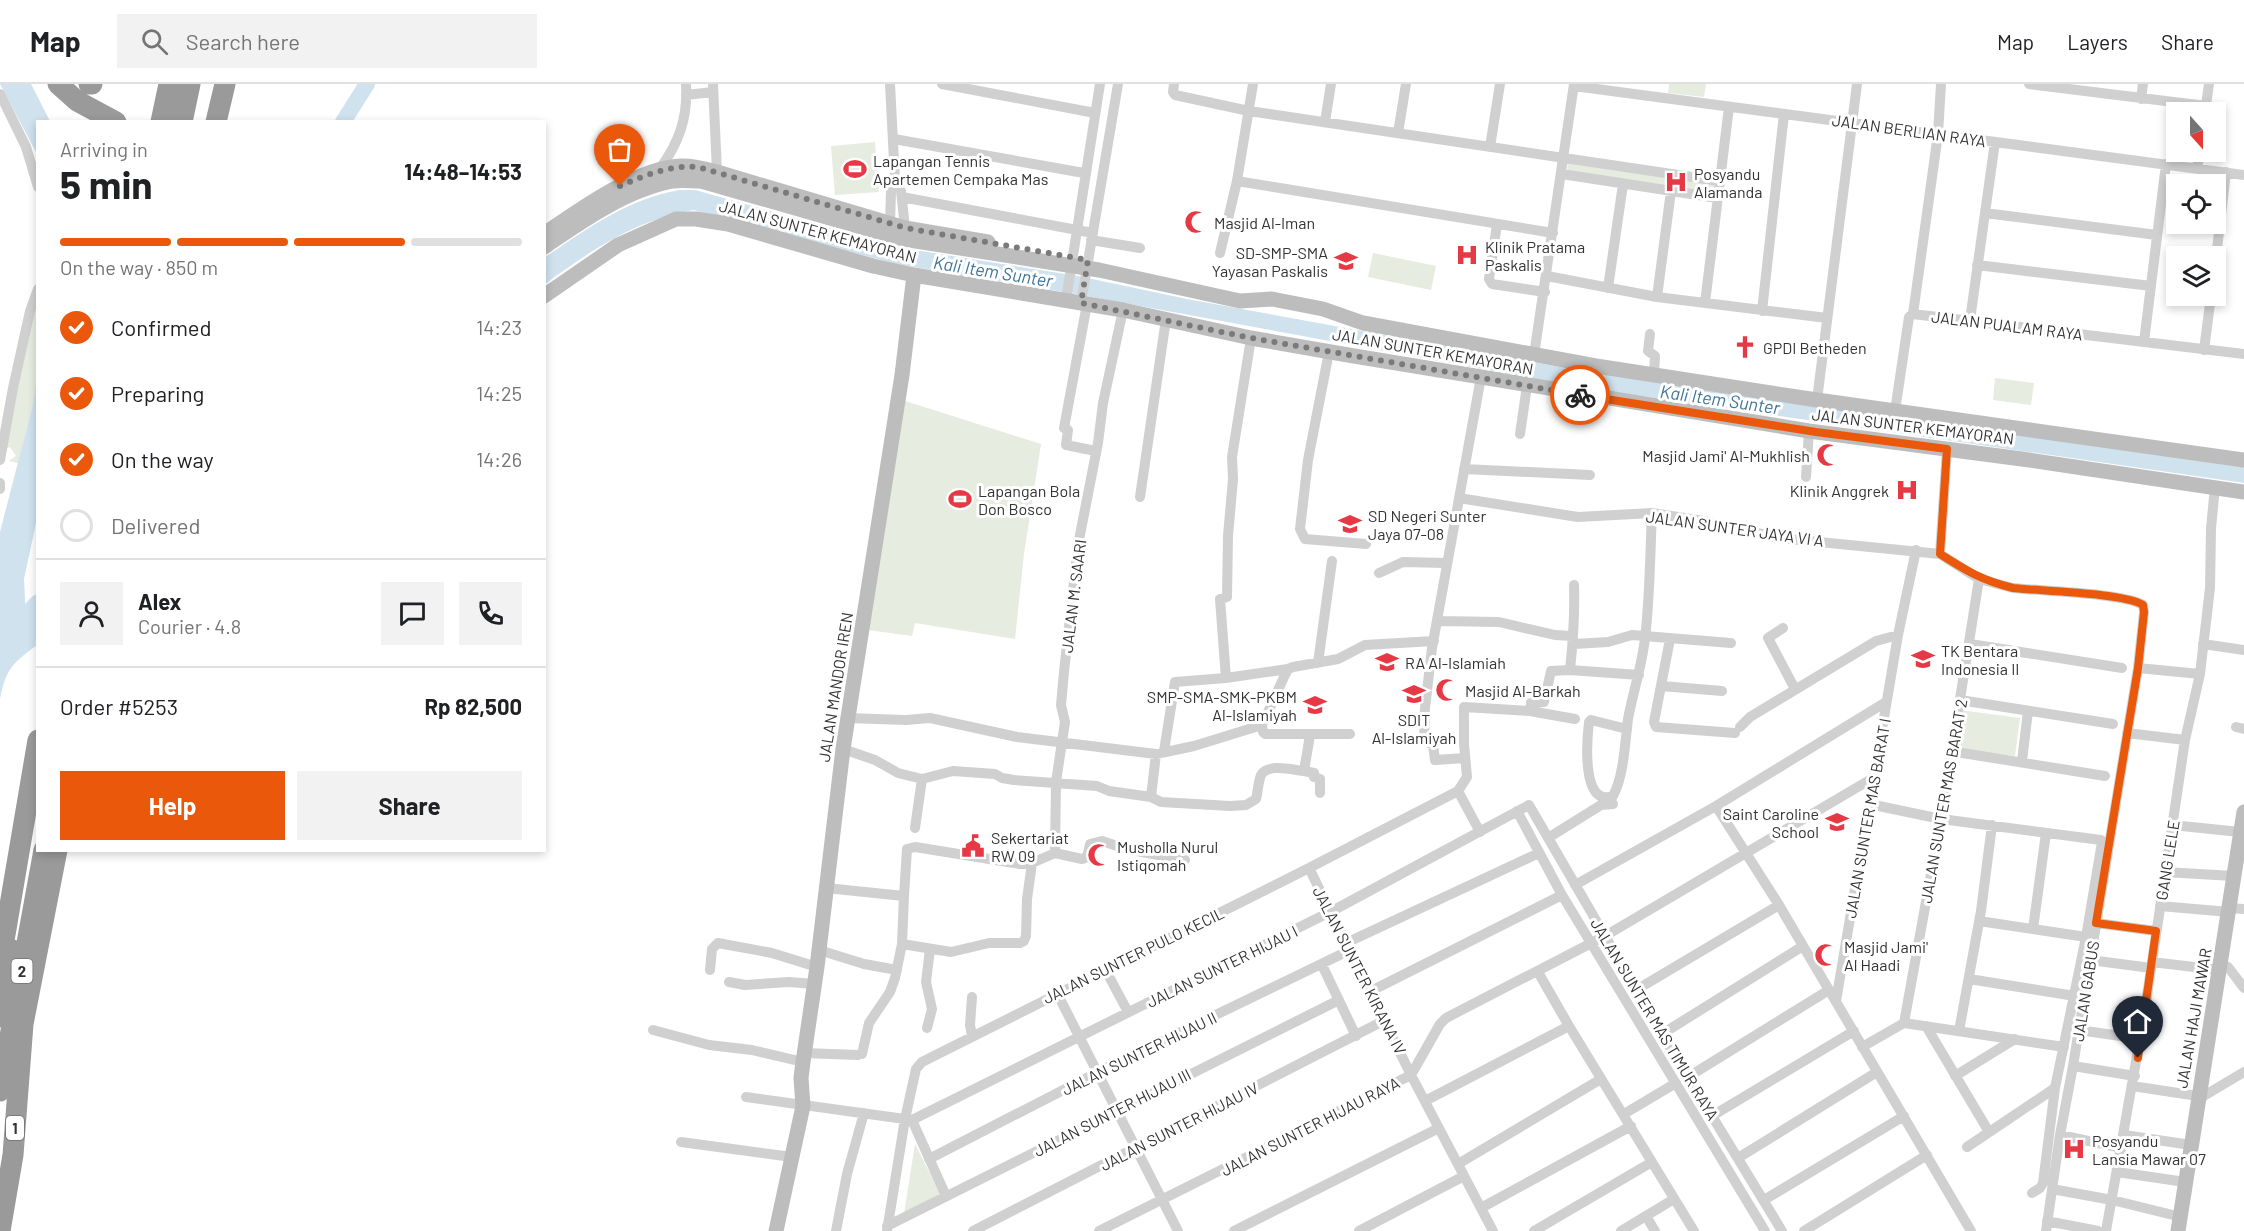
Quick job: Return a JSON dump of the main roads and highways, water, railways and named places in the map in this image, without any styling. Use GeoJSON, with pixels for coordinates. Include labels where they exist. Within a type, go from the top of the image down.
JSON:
{"type":"FeatureCollection","features":[{"type":"Feature","properties":{"kind":"highway"},"geometry":{"type":"LineString","coordinates":[[58,84],[77,100],[107,116]]}},
{"type":"Feature","properties":{"kind":"highway"},"geometry":{"type":"LineString","coordinates":[[161,120],[169,84]]}},
{"type":"Feature","properties":{"kind":"highway"},"geometry":{"type":"LineString","coordinates":[[171,120],[179,84]]}},
{"type":"Feature","properties":{"kind":"highway"},"geometry":{"type":"LineString","coordinates":[[182,120],[190,84]]}},
{"type":"Feature","properties":{"kind":"highway"},"geometry":{"type":"LineString","coordinates":[[195,120],[203,84]]}},
{"type":"Feature","properties":{"kind":"highway"},"geometry":{"type":"LineString","coordinates":[[207,120],[214,84]]}},
{"type":"Feature","properties":{"kind":"highway"},"geometry":{"type":"LineString","coordinates":[[216,120],[225,84]]}},
{"type":"Feature","properties":{"kind":"highway"},"geometry":{"type":"LineString","coordinates":[[225,120],[233,84]]}},
{"type":"Feature","properties":{"kind":"highway"},"geometry":{"type":"LineString","coordinates":[[0,964],[28,786],[36,749]]}},
{"type":"Feature","properties":{"kind":"highway"},"geometry":{"type":"LineString","coordinates":[[0,902],[18,799],[28,786]]}},
{"type":"Feature","properties":{"kind":"highway","name":"2"},"geometry":{"type":"LineString","coordinates":[[0,1017],[36,821]]}},
{"type":"Feature","properties":{"kind":"highway","name":"2"},"geometry":{"type":"LineString","coordinates":[[0,1091],[44,852]]}},
{"type":"Feature","properties":{"kind":"highway","name":"1"},"geometry":{"type":"LineString","coordinates":[[0,1231],[13,1155],[23,1024],[57,852]]}},
{"type":"Feature","properties":{"kind":"highway","name":"1"},"geometry":{"type":"LineString","coordinates":[[0,1144],[9,1048],[23,1024]]}},
{"type":"Feature","properties":{"kind":"highway"},"geometry":{"type":"LineString","coordinates":[[0,1170],[6,1138],[15,1125]]}},
{"type":"Feature","properties":{"kind":"main road"},"geometry":{"type":"LineString","coordinates":[[546,233],[620,186],[659,170],[680,166],[698,167],[890,224],[1071,264]]}},
{"type":"Feature","properties":{"kind":"main road"},"geometry":{"type":"LineString","coordinates":[[546,246],[611,206],[645,189],[674,181],[701,181],[903,239],[1071,264]]}},
{"type":"Feature","properties":{"kind":"main road","name":"JALAN SUNTER KEMAYORAN"},"geometry":{"type":"LineString","coordinates":[[546,295],[618,245],[676,219],[686,218],[728,224],[873,266],[914,275],[1083,302],[1251,338],[1329,352],[1809,431],[2244,492]]}},
{"type":"Feature","properties":{"kind":"main road","name":"JALAN SUNTER KEMAYORAN"},"geometry":{"type":"LineString","coordinates":[[1071,264],[1240,301],[1272,299],[1323,309],[1364,324],[1596,366],[1817,400],[2244,460]]}},
{"type":"Feature","properties":{"kind":"main road","name":"JALAN MANDOR IREN"},"geometry":{"type":"LineString","coordinates":[[776,1231],[803,1106],[801,1078],[803,1058],[817,967],[847,718],[902,375],[914,275]]}},
{"type":"Feature","properties":{"kind":"main road","name":"JALAN HAJI MAWAR"},"geometry":{"type":"LineString","coordinates":[[2179,1224],[2220,967],[2234,910],[2240,832],[2244,812]]}},
{"type":"Feature","properties":{"kind":"water"},"geometry":{"type":"Polygon","coordinates":[[[0,84],[31,84],[49,120],[36,120],[36,152],[0,84]]]}},
{"type":"Feature","properties":{"kind":"water","name":"Kali Item Sunter"},"geometry":{"type":"Polygon","coordinates":[[[679,190],[695,190],[902,248],[1078,276],[1187,299],[1582,371],[2244,467],[2244,483],[1580,387],[1075,294],[896,264],[694,210],[653,221],[615,238],[546,283],[546,257],[608,216],[660,194],[679,190]]]}},
{"type":"Feature","properties":{"kind":"water"},"geometry":{"type":"Polygon","coordinates":[[[36,384],[36,523],[24,579],[26,618],[36,613],[36,646],[12,667],[5,680],[0,699],[0,532],[36,384]]]}},
{"type":"Feature","properties":{"kind":"waterway"},"geometry":{"type":"LineString","coordinates":[[344,120],[367,84]]}},
{"type":"Feature","properties":{"kind":"waterway"},"geometry":{"type":"LineString","coordinates":[[0,641],[36,604]]}},
{"type":"Feature","properties":{"kind":"place","name":"Lapangan Tennis Apartemen Cempaka Mas"},"geometry":{"type":"Point","coordinates":[855,169]}},
{"type":"Feature","properties":{"kind":"place","name":"Posyandu Alamanda"},"geometry":{"type":"Point","coordinates":[1676,182]}},
{"type":"Feature","properties":{"kind":"place","name":"Masjid Al-Iman"},"geometry":{"type":"Point","coordinates":[1196,222]}},
{"type":"Feature","properties":{"kind":"place","name":"Klinik Pratama Paskalis"},"geometry":{"type":"Point","coordinates":[1467,255]}},
{"type":"Feature","properties":{"kind":"place","name":"SD-SMP-SMA Yayasan Paskalis"},"geometry":{"type":"Point","coordinates":[1346,261]}},
{"type":"Feature","properties":{"kind":"place","name":"GPDI Betheden"},"geometry":{"type":"Point","coordinates":[1745,347]}},
{"type":"Feature","properties":{"kind":"place","name":"Masjid Jami' Al-Mukhlish"},"geometry":{"type":"Point","coordinates":[1828,455]}},
{"type":"Feature","properties":{"kind":"place","name":"Klinik Anggrek"},"geometry":{"type":"Point","coordinates":[1907,490]}},
{"type":"Feature","properties":{"kind":"place","name":"Lapangan Bola Don Bosco"},"geometry":{"type":"Point","coordinates":[960,499]}},
{"type":"Feature","properties":{"kind":"place","name":"SD Negeri Sunter Jaya 07-08"},"geometry":{"type":"Point","coordinates":[1350,524]}},
{"type":"Feature","properties":{"kind":"place","name":"TK Bentara Indonesia II"},"geometry":{"type":"Point","coordinates":[1923,659]}},
{"type":"Feature","properties":{"kind":"place","name":"RA Al-Islamiah"},"geometry":{"type":"Point","coordinates":[1387,662]}},
{"type":"Feature","properties":{"kind":"place","name":"Masjid Al-Barkah"},"geometry":{"type":"Point","coordinates":[1447,690]}},
{"type":"Feature","properties":{"kind":"place","name":"SDIT Al-Islamiyah"},"geometry":{"type":"Point","coordinates":[1414,694]}},
{"type":"Feature","properties":{"kind":"place","name":"SMP-SMA-SMK-PKBM Al-Islamiyah"},"geometry":{"type":"Point","coordinates":[1315,705]}},
{"type":"Feature","properties":{"kind":"place","name":"Saint Caroline School"},"geometry":{"type":"Point","coordinates":[1837,822]}},
{"type":"Feature","properties":{"kind":"place","name":"Sekertariat RW 09"},"geometry":{"type":"Point","coordinates":[973,846]}},
{"type":"Feature","properties":{"kind":"place","name":"Musholla Nurul Istiqomah"},"geometry":{"type":"Point","coordinates":[1099,855]}},
{"type":"Feature","properties":{"kind":"place","name":"Masjid Jami' Al Haadi"},"geometry":{"type":"Point","coordinates":[1826,955]}},
{"type":"Feature","properties":{"kind":"place","name":"Posyandu Lansia Mawar 07"},"geometry":{"type":"Point","coordinates":[2074,1149]}}]}
